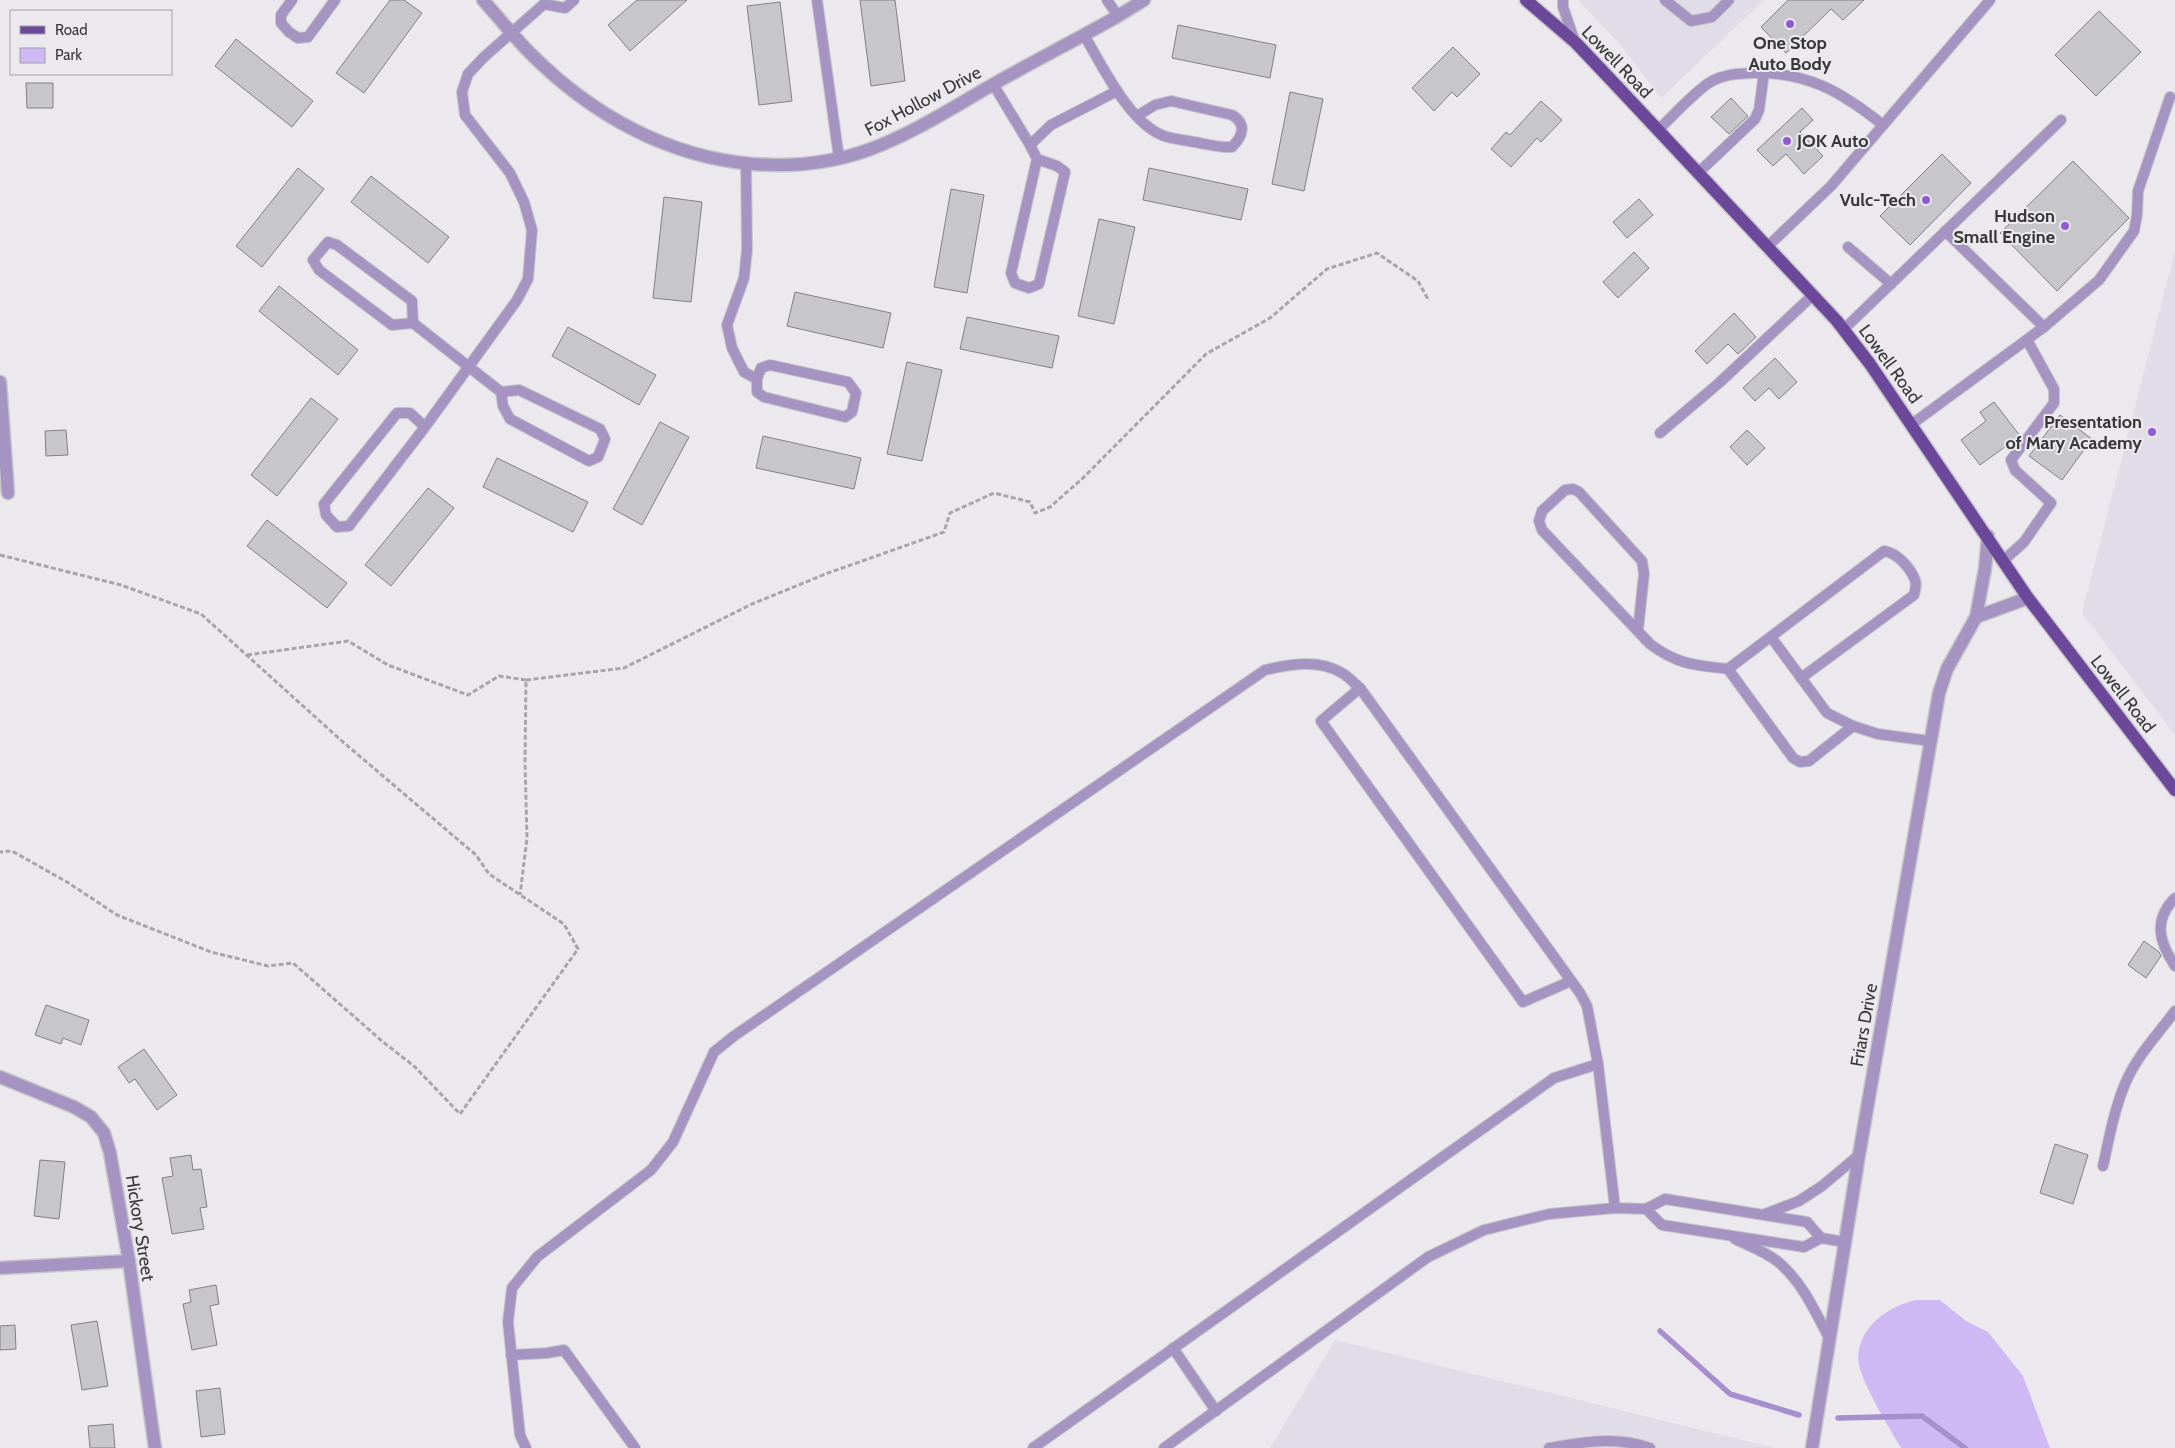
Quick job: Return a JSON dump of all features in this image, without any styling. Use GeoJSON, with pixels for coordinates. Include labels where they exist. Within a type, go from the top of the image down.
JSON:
{"type":"FeatureCollection","features":[{"type":"Feature","properties":{"kind":"main road","name":"Lowell Road"},"geometry":{"type":"LineString","coordinates":[[1526,0],[1576,43],[1844,329],[1912,424],[2028,598],[2175,790]]}},
{"type":"Feature","properties":{"kind":"street","name":"Fox Hollow Drive"},"geometry":{"type":"LineString","coordinates":[[483,0],[531,54],[562,82],[594,106],[630,129],[689,153],[728,162],[788,165],[839,158],[869,150],[907,133],[1144,0]]}},
{"type":"Feature","properties":{"kind":"street"},"geometry":{"type":"LineString","coordinates":[[0,382],[8,494]]}},
{"type":"Feature","properties":{"kind":"street","name":"Friars Drive"},"geometry":{"type":"LineString","coordinates":[[1812,1448],[1859,1155],[1939,693],[1947,669],[1976,617],[1985,569],[1988,536]]}},
{"type":"Feature","properties":{"kind":"street"},"geometry":{"type":"LineString","coordinates":[[1976,617],[2028,598]]}},
{"type":"Feature","properties":{"kind":"street","name":"Hickory Street"},"geometry":{"type":"LineString","coordinates":[[0,1076],[74,1107],[91,1118],[104,1134],[110,1153],[128,1261],[155,1448]]}},
{"type":"Feature","properties":{"kind":"street"},"geometry":{"type":"LineString","coordinates":[[0,1268],[128,1261]]}},
{"type":"Feature","properties":{"kind":"lane"},"geometry":{"type":"LineString","coordinates":[[292,0],[281,14],[281,23],[298,38],[308,37],[334,0]]}},
{"type":"Feature","properties":{"kind":"lane"},"geometry":{"type":"LineString","coordinates":[[425,427],[410,413],[397,413],[324,504],[326,515],[337,527],[349,526],[425,427],[517,300],[528,279],[532,230],[524,202],[510,173],[464,115],[462,92],[468,74],[544,2],[565,8],[574,0]]}},
{"type":"Feature","properties":{"kind":"lane"},"geometry":{"type":"LineString","coordinates":[[816,0],[839,158]]}},
{"type":"Feature","properties":{"kind":"lane"},"geometry":{"type":"LineString","coordinates":[[1106,0],[1118,16]]}},
{"type":"Feature","properties":{"kind":"lane"},"geometry":{"type":"LineString","coordinates":[[1563,0],[1563,7],[1576,43]]}},
{"type":"Feature","properties":{"kind":"lane"},"geometry":{"type":"LineString","coordinates":[[1664,0],[1691,22],[1712,17],[1729,0]]}},
{"type":"Feature","properties":{"kind":"lane"},"geometry":{"type":"LineString","coordinates":[[1768,246],[1831,186],[1990,0]]}},
{"type":"Feature","properties":{"kind":"lane"},"geometry":{"type":"LineString","coordinates":[[1084,35],[1117,91],[1137,116],[1155,131],[1164,136],[1222,147],[1232,146],[1240,138],[1243,128],[1239,119],[1232,115],[1171,101],[1155,105],[1137,116]]}},
{"type":"Feature","properties":{"kind":"lane"},"geometry":{"type":"LineString","coordinates":[[1658,130],[1710,82],[1728,74],[1764,73],[1782,73],[1823,85],[1854,101],[1883,125]]}},
{"type":"Feature","properties":{"kind":"lane"},"geometry":{"type":"LineString","coordinates":[[1698,173],[1755,119],[1759,110],[1764,73]]}},
{"type":"Feature","properties":{"kind":"lane"},"geometry":{"type":"LineString","coordinates":[[993,84],[1037,159],[1010,273],[1015,282],[1029,288],[1039,284],[1065,172],[1057,166],[1037,159]]}},
{"type":"Feature","properties":{"kind":"lane"},"geometry":{"type":"LineString","coordinates":[[1030,145],[1051,125],[1117,91]]}},
{"type":"Feature","properties":{"kind":"lane"},"geometry":{"type":"LineString","coordinates":[[1912,424],[2044,327],[2099,280],[2134,232],[2138,191],[2170,97]]}},
{"type":"Feature","properties":{"kind":"lane"},"geometry":{"type":"LineString","coordinates":[[1844,329],[2061,120]]}},
{"type":"Feature","properties":{"kind":"lane"},"geometry":{"type":"LineString","coordinates":[[746,163],[746,250],[744,278],[727,325],[732,348],[744,372],[758,379]]}},
{"type":"Feature","properties":{"kind":"lane"},"geometry":{"type":"LineString","coordinates":[[1945,232],[2044,327]]}},
{"type":"Feature","properties":{"kind":"lane"},"geometry":{"type":"LineString","coordinates":[[413,323],[412,301],[337,245],[328,242],[314,260],[319,270],[392,326],[413,323],[501,392],[519,390],[600,429],[605,439],[598,457],[589,461],[510,419],[503,406],[501,392]]}},
{"type":"Feature","properties":{"kind":"lane"},"geometry":{"type":"LineString","coordinates":[[1848,247],[1890,284]]}},
{"type":"Feature","properties":{"kind":"lane"},"geometry":{"type":"LineString","coordinates":[[1660,433],[1719,383],[1813,294]]}},
{"type":"Feature","properties":{"kind":"lane"},"geometry":{"type":"LineString","coordinates":[[2003,561],[2024,542],[2052,502],[2015,470],[2011,460],[2054,403],[2054,389],[2027,340]]}},
{"type":"Feature","properties":{"kind":"lane"},"geometry":{"type":"LineString","coordinates":[[770,365],[848,382],[856,393],[852,412],[845,417],[764,397],[757,392],[758,379],[761,368],[770,365]]}},
{"type":"Feature","properties":{"kind":"lane"},"geometry":{"type":"LineString","coordinates":[[1638,630],[1644,574],[1642,561],[1579,492],[1565,490],[1542,511],[1539,521],[1542,530],[1638,630],[1665,655],[1678,662],[1728,669],[1884,552],[1892,552],[1899,557],[1915,579],[1914,595],[1801,678]]}},
{"type":"Feature","properties":{"kind":"lane"},"geometry":{"type":"LineString","coordinates":[[1771,637],[1827,713],[1853,726],[1878,734],[1930,741]]}},
{"type":"Feature","properties":{"kind":"lane"},"geometry":{"type":"LineString","coordinates":[[526,1448],[520,1435],[508,1322],[512,1288],[537,1256],[651,1170],[673,1142],[714,1052],[734,1036],[1265,670],[1290,664],[1312,664],[1342,672],[1360,688],[1571,981],[1587,1006],[1598,1064],[1615,1208]]}},
{"type":"Feature","properties":{"kind":"lane"},"geometry":{"type":"LineString","coordinates":[[1728,669],[1793,758],[1800,762],[1809,761],[1853,726]]}},
{"type":"Feature","properties":{"kind":"lane"},"geometry":{"type":"LineString","coordinates":[[1360,688],[1321,721],[1523,1002],[1571,981]]}},
{"type":"Feature","properties":{"kind":"lane"},"geometry":{"type":"LineString","coordinates":[[2175,898],[2161,916],[2160,929],[2164,945],[2175,966]]}},
{"type":"Feature","properties":{"kind":"lane"},"geometry":{"type":"LineString","coordinates":[[2103,1166],[2125,1084],[2136,1064],[2175,1011]]}},
{"type":"Feature","properties":{"kind":"lane"},"geometry":{"type":"LineString","coordinates":[[1033,1448],[1554,1078],[1598,1064]]}},
{"type":"Feature","properties":{"kind":"lane"},"geometry":{"type":"LineString","coordinates":[[1764,1214],[1799,1201],[1822,1186],[1859,1155]]}},
{"type":"Feature","properties":{"kind":"lane"},"geometry":{"type":"LineString","coordinates":[[1164,1448],[1428,1257],[1484,1230],[1549,1214],[1615,1208],[1646,1209],[1665,1199],[1807,1222],[1821,1238]]}},
{"type":"Feature","properties":{"kind":"lane"},"geometry":{"type":"LineString","coordinates":[[1646,1209],[1662,1225],[1804,1247],[1821,1238],[1845,1242]]}},
{"type":"Feature","properties":{"kind":"lane"},"geometry":{"type":"LineString","coordinates":[[1722,1234],[1757,1249],[1776,1260],[1789,1272],[1814,1310],[1829,1338]]}},
{"type":"Feature","properties":{"kind":"lane"},"geometry":{"type":"LineString","coordinates":[[1174,1348],[1216,1411]]}},
{"type":"Feature","properties":{"kind":"lane"},"geometry":{"type":"LineString","coordinates":[[511,1355],[564,1350],[635,1448]]}},
{"type":"Feature","properties":{"kind":"lane"},"geometry":{"type":"LineString","coordinates":[[1549,1448],[1582,1442],[1617,1440],[1636,1443],[1650,1448]]}},
{"type":"Feature","properties":{"kind":"path"},"geometry":{"type":"LineString","coordinates":[[246,655],[348,641],[388,665],[468,694],[499,676],[526,680],[624,668],[752,604],[828,573],[944,532],[950,513],[994,492],[1030,502],[1035,513],[1050,507],[1083,478],[1206,354],[1270,318],[1327,269],[1377,254],[1418,281],[1429,301]]}},
{"type":"Feature","properties":{"kind":"path"},"geometry":{"type":"LineString","coordinates":[[0,554],[121,585],[200,614],[343,742],[476,855],[489,874],[564,924],[578,949],[460,1114],[415,1067],[382,1041],[293,963],[268,966],[202,949],[117,916],[67,882],[12,851],[0,852]]}},
{"type":"Feature","properties":{"kind":"path"},"geometry":{"type":"LineString","coordinates":[[520,895],[527,838],[525,763],[526,680]]}},
{"type":"Feature","properties":{"kind":"shaded area"},"geometry":{"type":"Polygon","coordinates":[[[1578,0],[1764,0],[1661,98],[1619,43],[1578,0]]]}},
{"type":"Feature","properties":{"kind":"shaded area","name":"Presentation of Mary Academy"},"geometry":{"type":"Polygon","coordinates":[[[2175,251],[2175,735],[2082,613],[2175,251]]]}},
{"type":"Feature","properties":{"kind":"shaded area"},"geometry":{"type":"Polygon","coordinates":[[[1335,1340],[1775,1448],[1270,1448],[1335,1340]]]}},
{"type":"Feature","properties":{"kind":"green space"},"geometry":{"type":"Polygon","coordinates":[[[1916,1300],[1940,1300],[1966,1321],[1988,1332],[2023,1376],[2050,1448],[1901,1448],[1863,1378],[1858,1358],[1864,1336],[1877,1319],[1896,1307],[1916,1300]]]}},
{"type":"Feature","properties":{"kind":"building"},"geometry":{"type":"Polygon","coordinates":[[[390,0],[404,0],[422,13],[364,93],[336,73],[390,0]]]}},
{"type":"Feature","properties":{"kind":"building"},"geometry":{"type":"Polygon","coordinates":[[[637,0],[687,0],[630,51],[608,25],[637,0]]]}},
{"type":"Feature","properties":{"kind":"building"},"geometry":{"type":"Polygon","coordinates":[[[860,0],[895,0],[905,81],[871,86],[860,0]]]}},
{"type":"Feature","properties":{"kind":"building","name":"One Stop Auto Body"},"geometry":{"type":"Polygon","coordinates":[[[1788,0],[1864,0],[1843,20],[1831,9],[1786,53],[1761,27],[1788,0]]]}},
{"type":"Feature","properties":{"kind":"building"},"geometry":{"type":"Polygon","coordinates":[[[780,2],[792,101],[759,105],[747,6],[780,2]]]}},
{"type":"Feature","properties":{"kind":"building"},"geometry":{"type":"Polygon","coordinates":[[[2099,11],[2141,52],[2096,96],[2055,55],[2099,11]]]}},
{"type":"Feature","properties":{"kind":"building"},"geometry":{"type":"Polygon","coordinates":[[[1178,25],[1276,45],[1270,78],[1172,58],[1178,25]]]}},
{"type":"Feature","properties":{"kind":"building"},"geometry":{"type":"Polygon","coordinates":[[[236,39],[313,101],[292,127],[215,66],[236,39]]]}},
{"type":"Feature","properties":{"kind":"building"},"geometry":{"type":"Polygon","coordinates":[[[1453,47],[1480,74],[1457,97],[1452,92],[1434,111],[1412,88],[1453,47]]]}},
{"type":"Feature","properties":{"kind":"building"},"geometry":{"type":"Polygon","coordinates":[[[26,83],[53,83],[53,108],[27,108],[26,83]]]}},
{"type":"Feature","properties":{"kind":"building"},"geometry":{"type":"Polygon","coordinates":[[[1290,92],[1323,99],[1304,191],[1272,184],[1290,92]]]}},
{"type":"Feature","properties":{"kind":"building"},"geometry":{"type":"Polygon","coordinates":[[[1731,98],[1748,116],[1729,134],[1711,117],[1731,98]]]}},
{"type":"Feature","properties":{"kind":"building"},"geometry":{"type":"Polygon","coordinates":[[[1541,101],[1562,120],[1541,142],[1537,138],[1511,167],[1491,149],[1506,132],[1510,135],[1541,101]]]}},
{"type":"Feature","properties":{"kind":"building","name":"JOK Auto"},"geometry":{"type":"Polygon","coordinates":[[[1802,108],[1813,120],[1800,132],[1823,156],[1804,174],[1786,154],[1773,166],[1757,150],[1802,108]]]}},
{"type":"Feature","properties":{"kind":"building","name":"Vulc-Tech"},"geometry":{"type":"Polygon","coordinates":[[[1942,154],[1971,183],[1910,245],[1880,216],[1942,154]]]}},
{"type":"Feature","properties":{"kind":"building","name":"Hudson Small Engine"},"geometry":{"type":"Polygon","coordinates":[[[2073,161],[2129,218],[2057,291],[2000,233],[2073,161]]]}},
{"type":"Feature","properties":{"kind":"building"},"geometry":{"type":"Polygon","coordinates":[[[298,168],[324,189],[262,267],[236,246],[298,168]]]}},
{"type":"Feature","properties":{"kind":"building"},"geometry":{"type":"Polygon","coordinates":[[[1149,168],[1248,189],[1241,220],[1143,200],[1149,168]]]}},
{"type":"Feature","properties":{"kind":"building"},"geometry":{"type":"Polygon","coordinates":[[[371,176],[449,237],[428,263],[351,202],[371,176]]]}},
{"type":"Feature","properties":{"kind":"building"},"geometry":{"type":"Polygon","coordinates":[[[951,189],[984,195],[967,293],[934,287],[951,189]]]}},
{"type":"Feature","properties":{"kind":"building"},"geometry":{"type":"Polygon","coordinates":[[[664,197],[702,202],[691,302],[653,298],[664,197]]]}},
{"type":"Feature","properties":{"kind":"building"},"geometry":{"type":"Polygon","coordinates":[[[1639,199],[1653,215],[1627,238],[1613,222],[1639,199]]]}},
{"type":"Feature","properties":{"kind":"building"},"geometry":{"type":"Polygon","coordinates":[[[1099,219],[1135,227],[1114,324],[1078,316],[1099,219]]]}},
{"type":"Feature","properties":{"kind":"building"},"geometry":{"type":"Polygon","coordinates":[[[1634,252],[1649,268],[1618,298],[1603,282],[1634,252]]]}},
{"type":"Feature","properties":{"kind":"building"},"geometry":{"type":"Polygon","coordinates":[[[279,286],[358,350],[338,375],[259,311],[279,286]]]}},
{"type":"Feature","properties":{"kind":"building"},"geometry":{"type":"Polygon","coordinates":[[[795,292],[891,313],[883,348],[787,326],[795,292]]]}},
{"type":"Feature","properties":{"kind":"building"},"geometry":{"type":"Polygon","coordinates":[[[1734,313],[1756,337],[1738,354],[1728,344],[1707,364],[1695,351],[1734,313]]]}},
{"type":"Feature","properties":{"kind":"building"},"geometry":{"type":"Polygon","coordinates":[[[967,317],[1059,336],[1052,368],[960,349],[967,317]]]}},
{"type":"Feature","properties":{"kind":"building"},"geometry":{"type":"Polygon","coordinates":[[[568,327],[656,375],[639,405],[552,356],[568,327]]]}},
{"type":"Feature","properties":{"kind":"building"},"geometry":{"type":"Polygon","coordinates":[[[1775,358],[1797,382],[1779,399],[1769,388],[1755,401],[1743,388],[1775,358]]]}},
{"type":"Feature","properties":{"kind":"building"},"geometry":{"type":"Polygon","coordinates":[[[907,362],[942,370],[922,461],[887,454],[907,362]]]}},
{"type":"Feature","properties":{"kind":"building"},"geometry":{"type":"Polygon","coordinates":[[[311,398],[338,419],[277,496],[251,475],[311,398]]]}},
{"type":"Feature","properties":{"kind":"building"},"geometry":{"type":"Polygon","coordinates":[[[1994,402],[2020,436],[1980,465],[1961,440],[1986,421],[1980,412],[1994,402]]]}},
{"type":"Feature","properties":{"kind":"building"},"geometry":{"type":"Polygon","coordinates":[[[2060,415],[2092,439],[2062,480],[2029,456],[2060,415]]]}},
{"type":"Feature","properties":{"kind":"building"},"geometry":{"type":"Polygon","coordinates":[[[660,422],[689,437],[642,525],[613,509],[660,422]]]}},
{"type":"Feature","properties":{"kind":"building"},"geometry":{"type":"Polygon","coordinates":[[[66,430],[68,455],[46,456],[45,431],[66,430]]]}},
{"type":"Feature","properties":{"kind":"building"},"geometry":{"type":"Polygon","coordinates":[[[1747,430],[1765,448],[1747,465],[1730,447],[1747,430]]]}},
{"type":"Feature","properties":{"kind":"building"},"geometry":{"type":"Polygon","coordinates":[[[763,436],[861,458],[854,489],[756,468],[763,436]]]}},
{"type":"Feature","properties":{"kind":"building"},"geometry":{"type":"Polygon","coordinates":[[[497,458],[588,502],[573,532],[483,487],[497,458]]]}},
{"type":"Feature","properties":{"kind":"building"},"geometry":{"type":"Polygon","coordinates":[[[428,488],[454,508],[391,586],[365,565],[428,488]]]}},
{"type":"Feature","properties":{"kind":"building"},"geometry":{"type":"Polygon","coordinates":[[[267,520],[347,583],[327,608],[247,546],[267,520]]]}},
{"type":"Feature","properties":{"kind":"building"},"geometry":{"type":"Polygon","coordinates":[[[2144,941],[2159,952],[2161,956],[2146,978],[2128,965],[2144,941]]]}},
{"type":"Feature","properties":{"kind":"building"},"geometry":{"type":"Polygon","coordinates":[[[46,1005],[89,1020],[81,1045],[63,1038],[61,1044],[35,1035],[46,1005]]]}},
{"type":"Feature","properties":{"kind":"building"},"geometry":{"type":"Polygon","coordinates":[[[144,1049],[177,1095],[157,1110],[135,1079],[129,1083],[118,1067],[144,1049]]]}},
{"type":"Feature","properties":{"kind":"building"},"geometry":{"type":"Polygon","coordinates":[[[2055,1144],[2088,1155],[2073,1204],[2040,1193],[2055,1144]]]}},
{"type":"Feature","properties":{"kind":"building"},"geometry":{"type":"Polygon","coordinates":[[[191,1155],[193,1170],[201,1169],[207,1207],[200,1208],[204,1229],[172,1234],[162,1178],[173,1176],[170,1158],[191,1155]]]}},
{"type":"Feature","properties":{"kind":"building"},"geometry":{"type":"Polygon","coordinates":[[[40,1160],[65,1162],[59,1219],[34,1216],[40,1160]]]}},
{"type":"Feature","properties":{"kind":"building"},"geometry":{"type":"Polygon","coordinates":[[[216,1285],[219,1304],[210,1306],[217,1345],[192,1350],[183,1304],[191,1302],[189,1290],[216,1285]]]}},
{"type":"Feature","properties":{"kind":"building"},"geometry":{"type":"Polygon","coordinates":[[[97,1321],[108,1386],[82,1390],[71,1325],[97,1321]]]}},
{"type":"Feature","properties":{"kind":"building"},"geometry":{"type":"Polygon","coordinates":[[[15,1325],[16,1349],[0,1350],[0,1326],[15,1325]]]}},
{"type":"Feature","properties":{"kind":"building"},"geometry":{"type":"Polygon","coordinates":[[[220,1388],[225,1434],[201,1437],[196,1391],[220,1388]]]}},
{"type":"Feature","properties":{"kind":"building"},"geometry":{"type":"Polygon","coordinates":[[[113,1424],[115,1448],[90,1448],[88,1426],[113,1424]]]}},
{"type":"Feature","properties":{"kind":"waterway"},"geometry":{"type":"LineString","coordinates":[[1660,1331],[1730,1394],[1799,1415]]}},
{"type":"Feature","properties":{"kind":"waterway"},"geometry":{"type":"LineString","coordinates":[[1838,1418],[1922,1416],[1965,1448]]}},
{"type":"Feature","properties":{"kind":"place","name":"One Stop Auto Body"},"geometry":{"type":"Point","coordinates":[1790,24]}},
{"type":"Feature","properties":{"kind":"place","name":"JOK Auto"},"geometry":{"type":"Point","coordinates":[1787,141]}},
{"type":"Feature","properties":{"kind":"place","name":"Vulc-Tech"},"geometry":{"type":"Point","coordinates":[1926,200]}},
{"type":"Feature","properties":{"kind":"place","name":"Hudson Small Engine"},"geometry":{"type":"Point","coordinates":[2065,226]}},
{"type":"Feature","properties":{"kind":"place","name":"Presentation of Mary Academy"},"geometry":{"type":"Point","coordinates":[2152,432]}}]}
